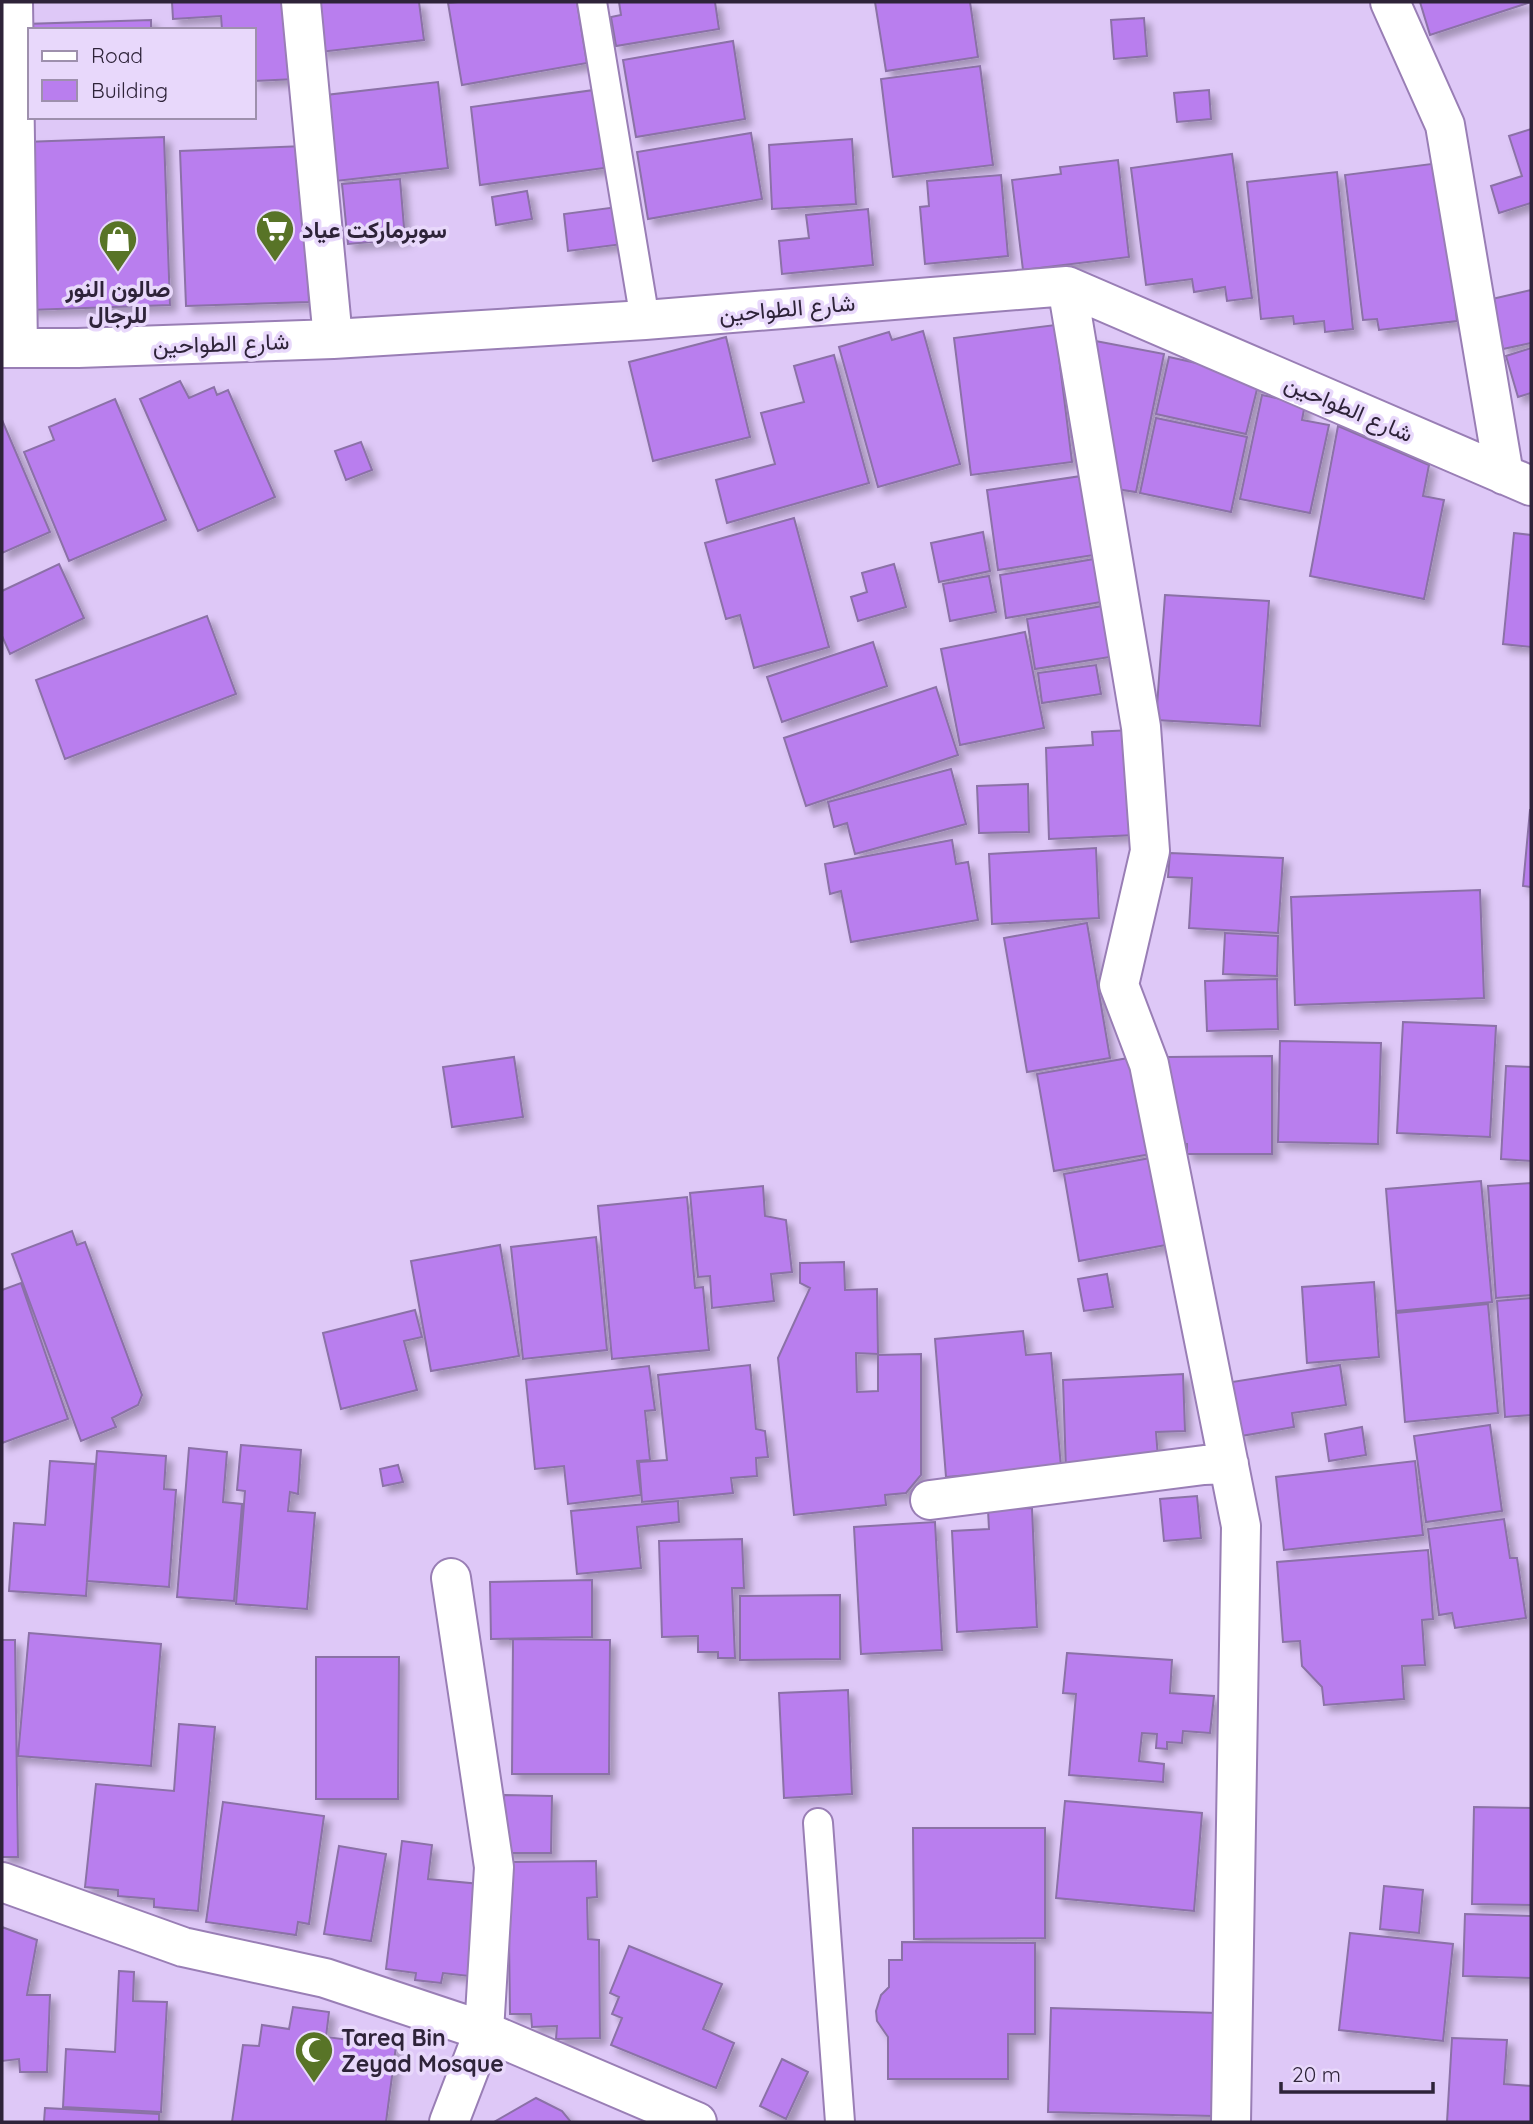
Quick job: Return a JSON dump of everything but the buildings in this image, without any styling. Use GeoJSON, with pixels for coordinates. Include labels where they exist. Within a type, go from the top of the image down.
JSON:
{"type":"FeatureCollection","features":[{"type":"Feature","properties":{"kind":"street"},"geometry":{"type":"LineString","coordinates":[[10,348],[13,2]]}},
{"type":"Feature","properties":{"kind":"street"},"geometry":{"type":"LineString","coordinates":[[301,2],[333,339]]}},
{"type":"Feature","properties":{"kind":"street"},"geometry":{"type":"LineString","coordinates":[[1390,2],[1445,125],[1518,481]]}},
{"type":"Feature","properties":{"kind":"street"},"geometry":{"type":"LineString","coordinates":[[1067,286],[1142,727],[1150,851],[1119,985],[1149,1064],[1241,1526],[1231,2122]]}},
{"type":"Feature","properties":{"kind":"street","name":"شارع الطواحين"},"geometry":{"type":"LineString","coordinates":[[10,348],[91,348],[333,339],[645,320],[1067,286],[1518,481]]}},
{"type":"Feature","properties":{"kind":"street"},"geometry":{"type":"LineString","coordinates":[[930,1500],[1229,1464]]}},
{"type":"Feature","properties":{"kind":"street"},"geometry":{"type":"LineString","coordinates":[[449,2122],[484,2031],[494,1867],[452,1578]]}},
{"type":"Feature","properties":{"kind":"street"},"geometry":{"type":"LineString","coordinates":[[2,1882],[183,1947],[325,1978],[484,2031],[696,2122]]}},
{"type":"Feature","properties":{"kind":"lane"},"geometry":{"type":"LineString","coordinates":[[592,2],[645,320]]}},
{"type":"Feature","properties":{"kind":"lane"},"geometry":{"type":"LineString","coordinates":[[818,1823],[840,2122]]}},
{"type":"Feature","properties":{"kind":"place","name":"سوبرماركت عياد"},"geometry":{"type":"Point","coordinates":[275,263]}},
{"type":"Feature","properties":{"kind":"place","name":"صالون النور للرجال"},"geometry":{"type":"Point","coordinates":[118,273]}},
{"type":"Feature","properties":{"kind":"place","name":"Tareq Bin Zeyad Mosque"},"geometry":{"type":"Point","coordinates":[314,2084]}}]}
